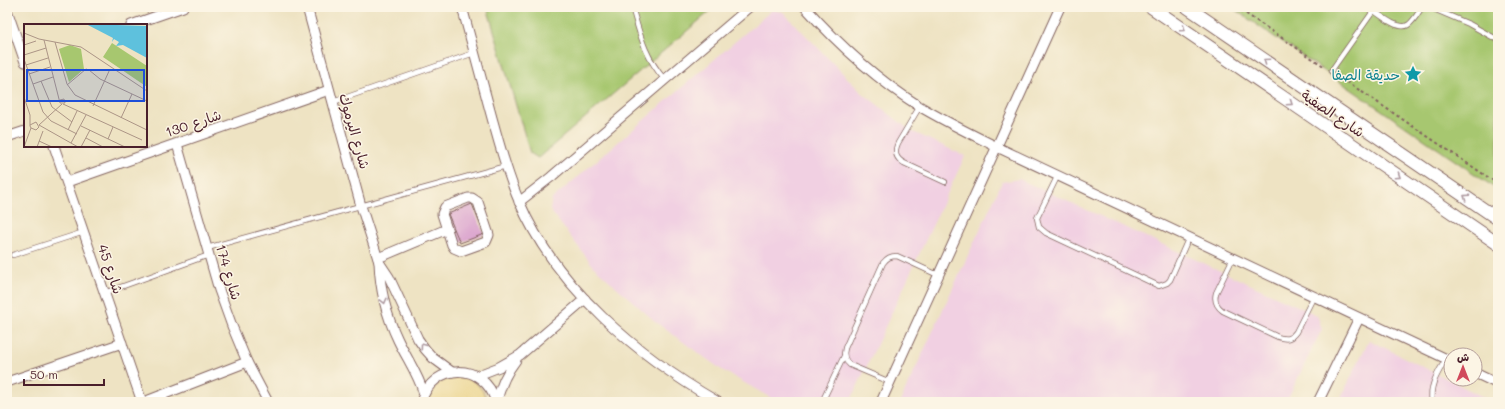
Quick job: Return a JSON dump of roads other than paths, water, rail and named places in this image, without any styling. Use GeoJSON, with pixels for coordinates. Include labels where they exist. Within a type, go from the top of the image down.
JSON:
{"type":"FeatureCollection","features":[{"type":"Feature","properties":{"kind":"main road","name":"شارع الصفية"},"geometry":{"type":"LineString","coordinates":[[1151,7],[1498,244]]}},
{"type":"Feature","properties":{"kind":"main road","name":"شارع الصفية"},"geometry":{"type":"LineString","coordinates":[[1187,7],[1498,219]]}},
{"type":"Feature","properties":{"kind":"street"},"geometry":{"type":"LineString","coordinates":[[134,24],[183,7]]}},
{"type":"Feature","properties":{"kind":"street","name":"شارع اليرموك"},"geometry":{"type":"LineString","coordinates":[[307,7],[361,206],[379,260],[389,277],[418,339],[437,362],[452,372]]}},
{"type":"Feature","properties":{"kind":"street"},"geometry":{"type":"LineString","coordinates":[[462,7],[506,166],[519,202],[529,223],[555,263],[585,299],[639,349],[668,371],[718,402]]}},
{"type":"Feature","properties":{"kind":"street"},"geometry":{"type":"LineString","coordinates":[[519,202],[551,177],[750,7]]}},
{"type":"Feature","properties":{"kind":"street"},"geometry":{"type":"LineString","coordinates":[[805,7],[847,51],[888,85],[920,106],[998,147],[1443,357]]}},
{"type":"Feature","properties":{"kind":"street"},"geometry":{"type":"LineString","coordinates":[[881,402],[998,147],[1060,7]]}},
{"type":"Feature","properties":{"kind":"street"},"geometry":{"type":"LineString","coordinates":[[7,10],[24,59]]}},
{"type":"Feature","properties":{"kind":"street","name":"شارع 130"},"geometry":{"type":"LineString","coordinates":[[67,182],[329,90]]}},
{"type":"Feature","properties":{"kind":"street"},"geometry":{"type":"LineString","coordinates":[[7,137],[24,131]]}},
{"type":"Feature","properties":{"kind":"street","name":"شارع 174"},"geometry":{"type":"LineString","coordinates":[[177,144],[219,290],[247,362],[268,402]]}},
{"type":"Feature","properties":{"kind":"street","name":"شارع 45"},"geometry":{"type":"LineString","coordinates":[[54,147],[143,402]]}},
{"type":"Feature","properties":{"kind":"street"},"geometry":{"type":"LineString","coordinates":[[472,198],[478,202],[489,235],[486,242],[461,251],[454,248],[447,229],[442,214],[445,207],[464,199],[472,198]]}},
{"type":"Feature","properties":{"kind":"street"},"geometry":{"type":"LineString","coordinates":[[379,260],[447,229]]}},
{"type":"Feature","properties":{"kind":"street","name":"شارع اليرموك"},"geometry":{"type":"LineString","coordinates":[[379,260],[382,294],[385,308],[398,340],[415,370],[423,398]]}},
{"type":"Feature","properties":{"kind":"street"},"geometry":{"type":"LineString","coordinates":[[476,376],[499,367],[520,355],[585,299]]}},
{"type":"Feature","properties":{"kind":"street"},"geometry":{"type":"LineString","coordinates":[[1318,402],[1359,318]]}},
{"type":"Feature","properties":{"kind":"street"},"geometry":{"type":"LineString","coordinates":[[7,382],[122,343]]}},
{"type":"Feature","properties":{"kind":"street"},"geometry":{"type":"LineString","coordinates":[[496,402],[504,378],[520,355]]}},
{"type":"Feature","properties":{"kind":"street"},"geometry":{"type":"LineString","coordinates":[[143,402],[247,362]]}},
{"type":"Feature","properties":{"kind":"street"},"geometry":{"type":"LineString","coordinates":[[423,398],[435,379],[452,372],[460,371],[476,376],[484,381],[490,387],[496,402]]}},
{"type":"Feature","properties":{"kind":"street"},"geometry":{"type":"LineString","coordinates":[[1483,377],[1498,384]]}},
{"type":"Feature","properties":{"kind":"lane"},"geometry":{"type":"LineString","coordinates":[[632,7],[644,48],[651,62],[665,80]]}},
{"type":"Feature","properties":{"kind":"lane"},"geometry":{"type":"LineString","coordinates":[[1368,7],[1392,23],[1403,26],[1409,24],[1422,7]]}},
{"type":"Feature","properties":{"kind":"lane"},"geometry":{"type":"LineString","coordinates":[[1429,7],[1469,24],[1498,40]]}},
{"type":"Feature","properties":{"kind":"lane"},"geometry":{"type":"LineString","coordinates":[[1332,71],[1374,10]]}},
{"type":"Feature","properties":{"kind":"lane"},"geometry":{"type":"LineString","coordinates":[[333,102],[474,53]]}},
{"type":"Feature","properties":{"kind":"lane"},"geometry":{"type":"LineString","coordinates":[[920,106],[898,143],[895,149],[895,155],[898,160],[945,182]]}},
{"type":"Feature","properties":{"kind":"lane"},"geometry":{"type":"LineString","coordinates":[[104,293],[208,252],[361,206],[506,166]]}},
{"type":"Feature","properties":{"kind":"lane"},"geometry":{"type":"LineString","coordinates":[[1058,175],[1037,218],[1039,227],[1046,233],[1159,286],[1170,280],[1189,237]]}},
{"type":"Feature","properties":{"kind":"lane"},"geometry":{"type":"LineString","coordinates":[[13,255],[84,232]]}},
{"type":"Feature","properties":{"kind":"lane"},"geometry":{"type":"LineString","coordinates":[[822,402],[844,356],[845,348],[886,259],[891,256],[897,256],[938,275]]}},
{"type":"Feature","properties":{"kind":"lane"},"geometry":{"type":"LineString","coordinates":[[1233,258],[1216,293],[1215,298],[1219,308],[1278,337],[1288,339],[1293,336],[1314,296]]}},
{"type":"Feature","properties":{"kind":"lane"},"geometry":{"type":"LineString","coordinates":[[844,356],[850,365],[890,382]]}},
{"type":"Feature","properties":{"kind":"lane"},"geometry":{"type":"LineString","coordinates":[[1432,402],[1430,393],[1432,385],[1443,369]]}},
{"type":"Feature","properties":{"kind":"place","name":"حديقة الصفا"},"geometry":{"type":"Point","coordinates":[1413,74]}}]}
